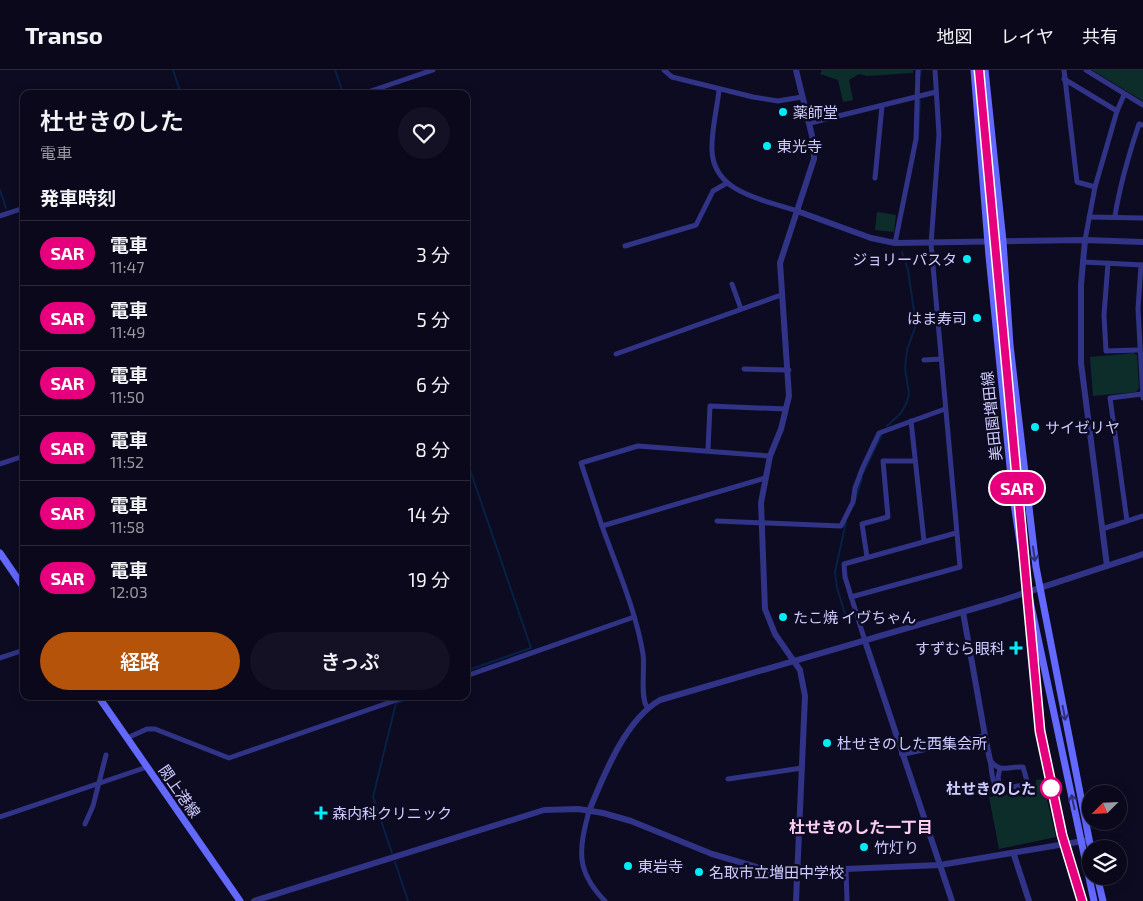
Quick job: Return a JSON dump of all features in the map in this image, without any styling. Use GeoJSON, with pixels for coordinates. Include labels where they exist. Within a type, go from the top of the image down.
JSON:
{"type":"FeatureCollection","features":[{"type":"Feature","properties":{"kind":"main road","name":"美田園増田線"},"geometry":{"type":"LineString","coordinates":[[974,70],[988,241],[1013,497],[1029,592],[1094,901]]}},
{"type":"Feature","properties":{"kind":"main road","name":"美田園増田線"},"geometry":{"type":"LineString","coordinates":[[985,70],[1003,241],[1017,416],[1040,589],[1089,840]]}},
{"type":"Feature","properties":{"kind":"main road"},"geometry":{"type":"LineString","coordinates":[[0,554],[20,582]]}},
{"type":"Feature","properties":{"kind":"main road","name":"閖上港線"},"geometry":{"type":"LineString","coordinates":[[101,700],[240,901]]}},
{"type":"Feature","properties":{"kind":"main road"},"geometry":{"type":"LineString","coordinates":[[1099,885],[1103,901]]}},
{"type":"Feature","properties":{"kind":"street"},"geometry":{"type":"LineString","coordinates":[[374,90],[433,70]]}},
{"type":"Feature","properties":{"kind":"street"},"geometry":{"type":"LineString","coordinates":[[664,70],[672,78],[719,90],[778,100],[802,97]]}},
{"type":"Feature","properties":{"kind":"street"},"geometry":{"type":"LineString","coordinates":[[796,70],[810,123],[814,144],[814,159],[780,263],[781,295],[789,370],[786,409],[764,478],[761,522],[765,610],[775,634],[795,660],[801,673],[805,696],[796,901]]}},
{"type":"Feature","properties":{"kind":"street"},"geometry":{"type":"LineString","coordinates":[[895,243],[916,139],[918,70]]}},
{"type":"Feature","properties":{"kind":"street"},"geometry":{"type":"LineString","coordinates":[[851,597],[960,567],[931,244],[940,135],[935,70]]}},
{"type":"Feature","properties":{"kind":"street"},"geometry":{"type":"LineString","coordinates":[[1064,70],[1077,182],[1095,187]]}},
{"type":"Feature","properties":{"kind":"street"},"geometry":{"type":"LineString","coordinates":[[1086,70],[1143,105]]}},
{"type":"Feature","properties":{"kind":"street"},"geometry":{"type":"LineString","coordinates":[[1064,79],[1117,111]]}},
{"type":"Feature","properties":{"kind":"street"},"geometry":{"type":"LineString","coordinates":[[719,90],[712,151],[714,166],[727,183],[736,190],[871,238],[895,243],[931,244],[988,241],[1085,240],[1143,242]]}},
{"type":"Feature","properties":{"kind":"street"},"geometry":{"type":"LineString","coordinates":[[810,123],[936,92]]}},
{"type":"Feature","properties":{"kind":"street"},"geometry":{"type":"LineString","coordinates":[[1108,566],[1081,363],[1080,300],[1085,240],[1095,187],[1117,111],[1124,95]]}},
{"type":"Feature","properties":{"kind":"street"},"geometry":{"type":"LineString","coordinates":[[875,178],[882,106]]}},
{"type":"Feature","properties":{"kind":"street"},"geometry":{"type":"LineString","coordinates":[[1115,216],[1128,157],[1139,124],[1143,125]]}},
{"type":"Feature","properties":{"kind":"street"},"geometry":{"type":"LineString","coordinates":[[625,246],[696,225],[713,191],[727,183]]}},
{"type":"Feature","properties":{"kind":"street"},"geometry":{"type":"LineString","coordinates":[[0,216],[20,209]]}},
{"type":"Feature","properties":{"kind":"street"},"geometry":{"type":"LineString","coordinates":[[1089,216],[1143,218]]}},
{"type":"Feature","properties":{"kind":"street"},"geometry":{"type":"LineString","coordinates":[[1083,262],[1142,265],[1138,309],[1143,396],[1110,398],[1127,521]]}},
{"type":"Feature","properties":{"kind":"street"},"geometry":{"type":"LineString","coordinates":[[1108,263],[1104,315],[1106,351],[1139,350]]}},
{"type":"Feature","properties":{"kind":"street"},"geometry":{"type":"LineString","coordinates":[[732,284],[741,309]]}},
{"type":"Feature","properties":{"kind":"street"},"geometry":{"type":"LineString","coordinates":[[616,354],[781,295]]}},
{"type":"Feature","properties":{"kind":"street"},"geometry":{"type":"LineString","coordinates":[[924,360],[941,359]]}},
{"type":"Feature","properties":{"kind":"street"},"geometry":{"type":"LineString","coordinates":[[744,369],[789,370]]}},
{"type":"Feature","properties":{"kind":"street"},"geometry":{"type":"LineString","coordinates":[[708,450],[710,406],[786,409]]}},
{"type":"Feature","properties":{"kind":"street"},"geometry":{"type":"LineString","coordinates":[[717,521],[841,526],[853,502],[856,482],[879,432],[946,409]]}},
{"type":"Feature","properties":{"kind":"street"},"geometry":{"type":"LineString","coordinates":[[912,421],[924,541]]}},
{"type":"Feature","properties":{"kind":"street"},"geometry":{"type":"LineString","coordinates":[[648,707],[643,698],[643,657],[634,617],[581,463],[638,446],[770,456]]}},
{"type":"Feature","properties":{"kind":"street"},"geometry":{"type":"LineString","coordinates":[[0,464],[20,457]]}},
{"type":"Feature","properties":{"kind":"street"},"geometry":{"type":"LineString","coordinates":[[867,557],[862,524],[888,517],[883,461],[915,461]]}},
{"type":"Feature","properties":{"kind":"street"},"geometry":{"type":"LineString","coordinates":[[602,526],[764,478]]}},
{"type":"Feature","properties":{"kind":"street"},"geometry":{"type":"LineString","coordinates":[[1102,529],[1143,516]]}},
{"type":"Feature","properties":{"kind":"street"},"geometry":{"type":"LineString","coordinates":[[952,901],[844,577],[844,564],[956,533]]}},
{"type":"Feature","properties":{"kind":"street"},"geometry":{"type":"LineString","coordinates":[[605,901],[586,880],[582,867],[582,835],[589,811],[613,758],[638,717],[648,707],[670,696],[1040,589],[1143,554]]}},
{"type":"Feature","properties":{"kind":"street"},"geometry":{"type":"LineString","coordinates":[[963,612],[994,784],[1000,789],[1024,785],[1027,781],[1023,767],[1000,769],[990,760]]}},
{"type":"Feature","properties":{"kind":"street"},"geometry":{"type":"LineString","coordinates":[[470,675],[634,617]]}},
{"type":"Feature","properties":{"kind":"street"},"geometry":{"type":"LineString","coordinates":[[0,658],[20,651]]}},
{"type":"Feature","properties":{"kind":"street"},"geometry":{"type":"LineString","coordinates":[[127,738],[147,729],[155,729],[229,758],[396,700]]}},
{"type":"Feature","properties":{"kind":"street"},"geometry":{"type":"LineString","coordinates":[[902,754],[985,736]]}},
{"type":"Feature","properties":{"kind":"street"},"geometry":{"type":"LineString","coordinates":[[85,824],[93,806],[106,755]]}},
{"type":"Feature","properties":{"kind":"street"},"geometry":{"type":"LineString","coordinates":[[0,817],[147,767]]}},
{"type":"Feature","properties":{"kind":"street"},"geometry":{"type":"LineString","coordinates":[[728,779],[802,768]]}},
{"type":"Feature","properties":{"kind":"street"},"geometry":{"type":"LineString","coordinates":[[1000,769],[998,776],[1000,789]]}},
{"type":"Feature","properties":{"kind":"street"},"geometry":{"type":"LineString","coordinates":[[254,901],[523,815],[562,809],[589,811],[631,821],[712,854],[774,872],[940,865],[1014,855],[1081,842]]}},
{"type":"Feature","properties":{"kind":"street"},"geometry":{"type":"LineString","coordinates":[[1014,855],[1029,901]]}},
{"type":"Feature","properties":{"kind":"street"},"geometry":{"type":"LineString","coordinates":[[846,870],[848,901]]}},
{"type":"Feature","properties":{"kind":"green space"},"geometry":{"type":"Polygon","coordinates":[[[822,70],[913,70],[913,73],[867,76],[859,74],[849,80],[853,100],[843,102],[838,80],[820,74],[822,70]]]}},
{"type":"Feature","properties":{"kind":"green space"},"geometry":{"type":"Polygon","coordinates":[[[1092,70],[1143,70],[1143,101],[1092,70]]]}},
{"type":"Feature","properties":{"kind":"green space"},"geometry":{"type":"Polygon","coordinates":[[[877,212],[896,215],[894,232],[875,230],[877,212]]]}},
{"type":"Feature","properties":{"kind":"green space"},"geometry":{"type":"Polygon","coordinates":[[[1133,353],[1137,355],[1139,388],[1136,392],[1093,396],[1090,357],[1133,353]]]}},
{"type":"Feature","properties":{"kind":"green space"},"geometry":{"type":"Polygon","coordinates":[[[1042,779],[1056,837],[999,849],[989,797],[1009,794],[1018,796],[1029,793],[1035,788],[1036,780],[1042,779]]]}},
{"type":"Feature","properties":{"kind":"waterway"},"geometry":{"type":"LineString","coordinates":[[173,70],[180,90]]}},
{"type":"Feature","properties":{"kind":"waterway"},"geometry":{"type":"LineString","coordinates":[[335,70],[342,90]]}},
{"type":"Feature","properties":{"kind":"waterway"},"geometry":{"type":"LineString","coordinates":[[920,76],[921,70]]}},
{"type":"Feature","properties":{"kind":"waterway"},"geometry":{"type":"LineString","coordinates":[[918,139],[920,101]]}},
{"type":"Feature","properties":{"kind":"waterway"},"geometry":{"type":"LineString","coordinates":[[0,190],[6,208]]}},
{"type":"Feature","properties":{"kind":"waterway"},"geometry":{"type":"LineString","coordinates":[[887,426],[901,413],[907,402],[909,394],[905,368],[907,350],[916,325],[908,270],[902,252]]}},
{"type":"Feature","properties":{"kind":"waterway"},"geometry":{"type":"LineString","coordinates":[[863,473],[882,434]]}},
{"type":"Feature","properties":{"kind":"waterway"},"geometry":{"type":"LineString","coordinates":[[470,470],[531,648],[470,670]]}},
{"type":"Feature","properties":{"kind":"waterway"},"geometry":{"type":"LineString","coordinates":[[854,504],[862,478]]}},
{"type":"Feature","properties":{"kind":"waterway"},"geometry":{"type":"LineString","coordinates":[[846,522],[835,572],[837,588],[846,617]]}},
{"type":"Feature","properties":{"kind":"waterway"},"geometry":{"type":"LineString","coordinates":[[392,853],[373,797],[396,703],[405,700]]}},
{"type":"Feature","properties":{"kind":"waterway"},"geometry":{"type":"LineString","coordinates":[[395,862],[408,901]]}},
{"type":"Feature","properties":{"kind":"railway"},"geometry":{"type":"LineString","coordinates":[[979,70],[1040,731],[1062,835],[1082,901]]}},
{"type":"Feature","properties":{"kind":"train","name":"SAR"},"geometry":{"type":"LineString","coordinates":[[979,70],[1040,731],[1062,835],[1082,901]]}},
{"type":"Feature","properties":{"kind":"place","name":"薬師堂"},"geometry":{"type":"Point","coordinates":[783,112]}},
{"type":"Feature","properties":{"kind":"place","name":"東光寺"},"geometry":{"type":"Point","coordinates":[767,146]}},
{"type":"Feature","properties":{"kind":"place","name":"ジョリーパスタ"},"geometry":{"type":"Point","coordinates":[967,259]}},
{"type":"Feature","properties":{"kind":"place","name":"はま寿司"},"geometry":{"type":"Point","coordinates":[977,318]}},
{"type":"Feature","properties":{"kind":"place","name":"サイゼリヤ"},"geometry":{"type":"Point","coordinates":[1035,427]}},
{"type":"Feature","properties":{"kind":"place","name":"たこ焼 イヴちゃん"},"geometry":{"type":"Point","coordinates":[783,617]}},
{"type":"Feature","properties":{"kind":"place","name":"すずむら眼科"},"geometry":{"type":"Point","coordinates":[1016,648]}},
{"type":"Feature","properties":{"kind":"place","name":"杜せきのした西集会所"},"geometry":{"type":"Point","coordinates":[827,743]}},
{"type":"Feature","properties":{"kind":"place","name":"杜せきのした"},"geometry":{"type":"Point","coordinates":[1051,788]}},
{"type":"Feature","properties":{"kind":"place","name":"森内科クリニック"},"geometry":{"type":"Point","coordinates":[321,813]}},
{"type":"Feature","properties":{"kind":"place","name":"竹灯り"},"geometry":{"type":"Point","coordinates":[864,847]}},
{"type":"Feature","properties":{"kind":"place","name":"東岩寺"},"geometry":{"type":"Point","coordinates":[628,866]}},
{"type":"Feature","properties":{"kind":"place","name":"名取市立増田中学校"},"geometry":{"type":"Point","coordinates":[699,872]}},
{"type":"Feature","properties":{"kind":"district","name":"杜せきのした一丁目"},"geometry":{"type":"Point","coordinates":[861,826]}}]}
